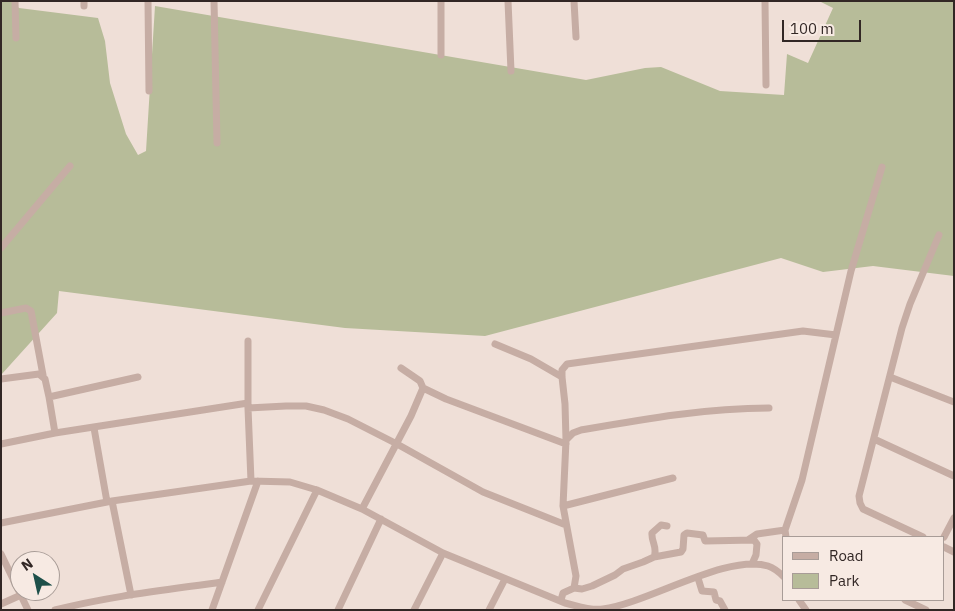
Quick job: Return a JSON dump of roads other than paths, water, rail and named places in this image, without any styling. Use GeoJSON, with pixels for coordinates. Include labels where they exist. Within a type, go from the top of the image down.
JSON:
{"type":"FeatureCollection","features":[{"type":"Feature","properties":{"kind":"street"},"geometry":{"type":"LineString","coordinates":[[15,1],[16,38]]}},
{"type":"Feature","properties":{"kind":"street"},"geometry":{"type":"LineString","coordinates":[[148,1],[148,92]]}},
{"type":"Feature","properties":{"kind":"street"},"geometry":{"type":"LineString","coordinates":[[214,1],[217,143]]}},
{"type":"Feature","properties":{"kind":"street"},"geometry":{"type":"LineString","coordinates":[[441,1],[441,56]]}},
{"type":"Feature","properties":{"kind":"street"},"geometry":{"type":"LineString","coordinates":[[508,1],[510,71]]}},
{"type":"Feature","properties":{"kind":"street"},"geometry":{"type":"LineString","coordinates":[[574,1],[576,37]]}},
{"type":"Feature","properties":{"kind":"street"},"geometry":{"type":"LineString","coordinates":[[765,1],[766,84]]}},
{"type":"Feature","properties":{"kind":"street"},"geometry":{"type":"LineString","coordinates":[[1,248],[70,166]]}},
{"type":"Feature","properties":{"kind":"street"},"geometry":{"type":"LineString","coordinates":[[748,540],[757,534],[786,534],[802,480],[851,271],[882,167]]}},
{"type":"Feature","properties":{"kind":"street"},"geometry":{"type":"LineString","coordinates":[[921,536],[864,509],[860,503],[859,496],[910,304],[939,234]]}},
{"type":"Feature","properties":{"kind":"street"},"geometry":{"type":"LineString","coordinates":[[1,314],[26,308],[31,311],[55,433]]}},
{"type":"Feature","properties":{"kind":"street"},"geometry":{"type":"LineString","coordinates":[[574,588],[576,576],[563,506],[566,442],[562,370],[566,364],[803,331],[836,335]]}},
{"type":"Feature","properties":{"kind":"street"},"geometry":{"type":"LineString","coordinates":[[212,610],[255,481],[248,406],[248,341]]}},
{"type":"Feature","properties":{"kind":"street"},"geometry":{"type":"LineString","coordinates":[[495,344],[531,359],[562,377]]}},
{"type":"Feature","properties":{"kind":"street"},"geometry":{"type":"LineString","coordinates":[[401,368],[420,381],[423,388],[446,399],[566,442]]}},
{"type":"Feature","properties":{"kind":"street"},"geometry":{"type":"LineString","coordinates":[[1,379],[43,375]]}},
{"type":"Feature","properties":{"kind":"street"},"geometry":{"type":"LineString","coordinates":[[49,397],[138,377]]}},
{"type":"Feature","properties":{"kind":"street"},"geometry":{"type":"LineString","coordinates":[[890,377],[954,402]]}},
{"type":"Feature","properties":{"kind":"street"},"geometry":{"type":"LineString","coordinates":[[362,509],[397,444],[423,388]]}},
{"type":"Feature","properties":{"kind":"street"},"geometry":{"type":"LineString","coordinates":[[1,444],[55,433],[248,406],[306,406],[324,410],[348,419],[483,492],[566,525]]}},
{"type":"Feature","properties":{"kind":"street"},"geometry":{"type":"LineString","coordinates":[[566,442],[573,433],[581,430],[663,416],[737,408],[769,408]]}},
{"type":"Feature","properties":{"kind":"street"},"geometry":{"type":"LineString","coordinates":[[94,428],[131,595]]}},
{"type":"Feature","properties":{"kind":"street"},"geometry":{"type":"LineString","coordinates":[[874,439],[954,476]]}},
{"type":"Feature","properties":{"kind":"street"},"geometry":{"type":"LineString","coordinates":[[563,506],[673,478]]}},
{"type":"Feature","properties":{"kind":"street"},"geometry":{"type":"LineString","coordinates":[[1,523],[110,502],[255,481],[290,482],[317,490],[362,509],[442,553],[563,604],[585,609],[601,610],[650,596],[724,568],[752,564],[767,566],[777,570],[782,575]]}},
{"type":"Feature","properties":{"kind":"street"},"geometry":{"type":"LineString","coordinates":[[258,610],[317,490]]}},
{"type":"Feature","properties":{"kind":"street"},"geometry":{"type":"LineString","coordinates":[[945,536],[954,518]]}},
{"type":"Feature","properties":{"kind":"street"},"geometry":{"type":"LineString","coordinates":[[338,610],[381,519]]}},
{"type":"Feature","properties":{"kind":"street"},"geometry":{"type":"LineString","coordinates":[[654,557],[656,551],[651,537],[652,533],[661,525],[667,526]]}},
{"type":"Feature","properties":{"kind":"street"},"geometry":{"type":"LineString","coordinates":[[563,604],[563,594],[574,588],[582,589],[592,586],[623,569],[654,557],[681,552],[684,549],[684,536],[687,534],[703,535],[705,541],[754,540],[757,544],[756,555],[752,564]]}},
{"type":"Feature","properties":{"kind":"street"},"geometry":{"type":"LineString","coordinates":[[414,610],[442,553]]}},
{"type":"Feature","properties":{"kind":"street"},"geometry":{"type":"LineString","coordinates":[[1,554],[10,573]]}},
{"type":"Feature","properties":{"kind":"street"},"geometry":{"type":"LineString","coordinates":[[698,578],[702,591],[714,592],[716,600],[720,601],[725,610]]}},
{"type":"Feature","properties":{"kind":"street"},"geometry":{"type":"LineString","coordinates":[[490,610],[505,579]]}},
{"type":"Feature","properties":{"kind":"street"},"geometry":{"type":"LineString","coordinates":[[55,610],[81,603],[222,582]]}},
{"type":"Feature","properties":{"kind":"street"},"geometry":{"type":"LineString","coordinates":[[907,601],[926,610]]}}]}
